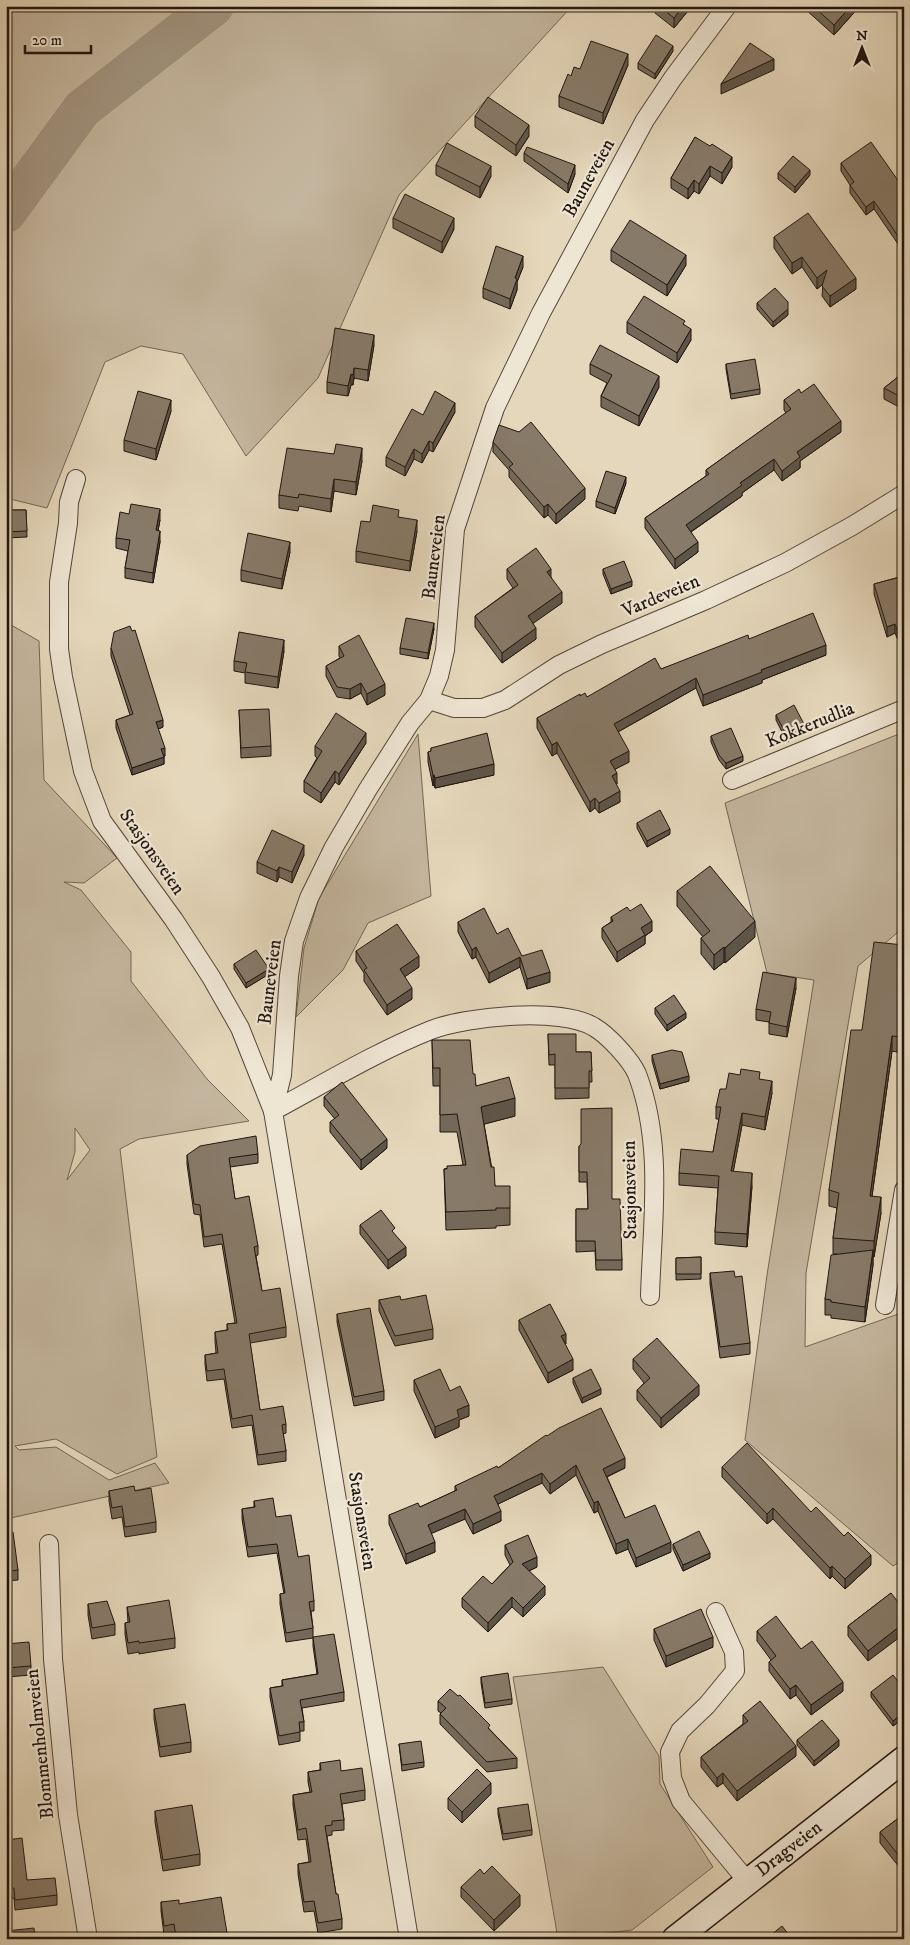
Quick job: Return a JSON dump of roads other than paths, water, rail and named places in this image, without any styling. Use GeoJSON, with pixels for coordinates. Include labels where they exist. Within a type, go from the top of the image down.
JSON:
{"type":"FeatureCollection","features":[{"type":"Feature","properties":{"kind":"main road","name":"Dragveien"},"geometry":{"type":"LineString","coordinates":[[675,1939],[904,1759]]}},
{"type":"Feature","properties":{"kind":"street","name":"Bauneveien"},"geometry":{"type":"LineString","coordinates":[[273,1110],[282,1075],[289,976],[294,941],[310,898],[334,847],[410,722],[429,700],[440,676],[445,650],[455,529],[495,408],[541,313],[645,120],[673,78],[727,6]]}},
{"type":"Feature","properties":{"kind":"street","name":"Stasjonsveien"},"geometry":{"type":"LineString","coordinates":[[76,479],[70,502],[59,582],[59,649],[83,771],[102,821],[174,920],[236,1019],[273,1110],[408,1939]]}},
{"type":"Feature","properties":{"kind":"street","name":"Vardeveien"},"geometry":{"type":"LineString","coordinates":[[429,700],[454,708],[483,708],[504,700],[559,665],[602,644],[706,600],[785,563],[852,526],[904,494]]}},
{"type":"Feature","properties":{"kind":"street","name":"Kokkerudlia"},"geometry":{"type":"LineString","coordinates":[[732,780],[904,709]]}},
{"type":"Feature","properties":{"kind":"street","name":"Stasjonsveien"},"geometry":{"type":"LineString","coordinates":[[273,1110],[376,1056],[433,1029],[474,1019],[546,1014],[568,1018],[594,1027],[620,1050],[637,1073],[648,1112],[654,1164],[650,1296]]}},
{"type":"Feature","properties":{"kind":"street"},"geometry":{"type":"LineString","coordinates":[[885,1305],[904,1190]]}},
{"type":"Feature","properties":{"kind":"street","name":"Blommenholmveien"},"geometry":{"type":"LineString","coordinates":[[49,1544],[53,1659],[68,1815],[88,1939]]}},
{"type":"Feature","properties":{"kind":"street"},"geometry":{"type":"LineString","coordinates":[[716,1612],[734,1652],[735,1671],[707,1705],[680,1731],[670,1752],[672,1778],[681,1802],[748,1882]]}},
{"type":"Feature","properties":{"kind":"waterway"},"geometry":{"type":"LineString","coordinates":[[6,213],[82,109],[214,6]]}}]}
